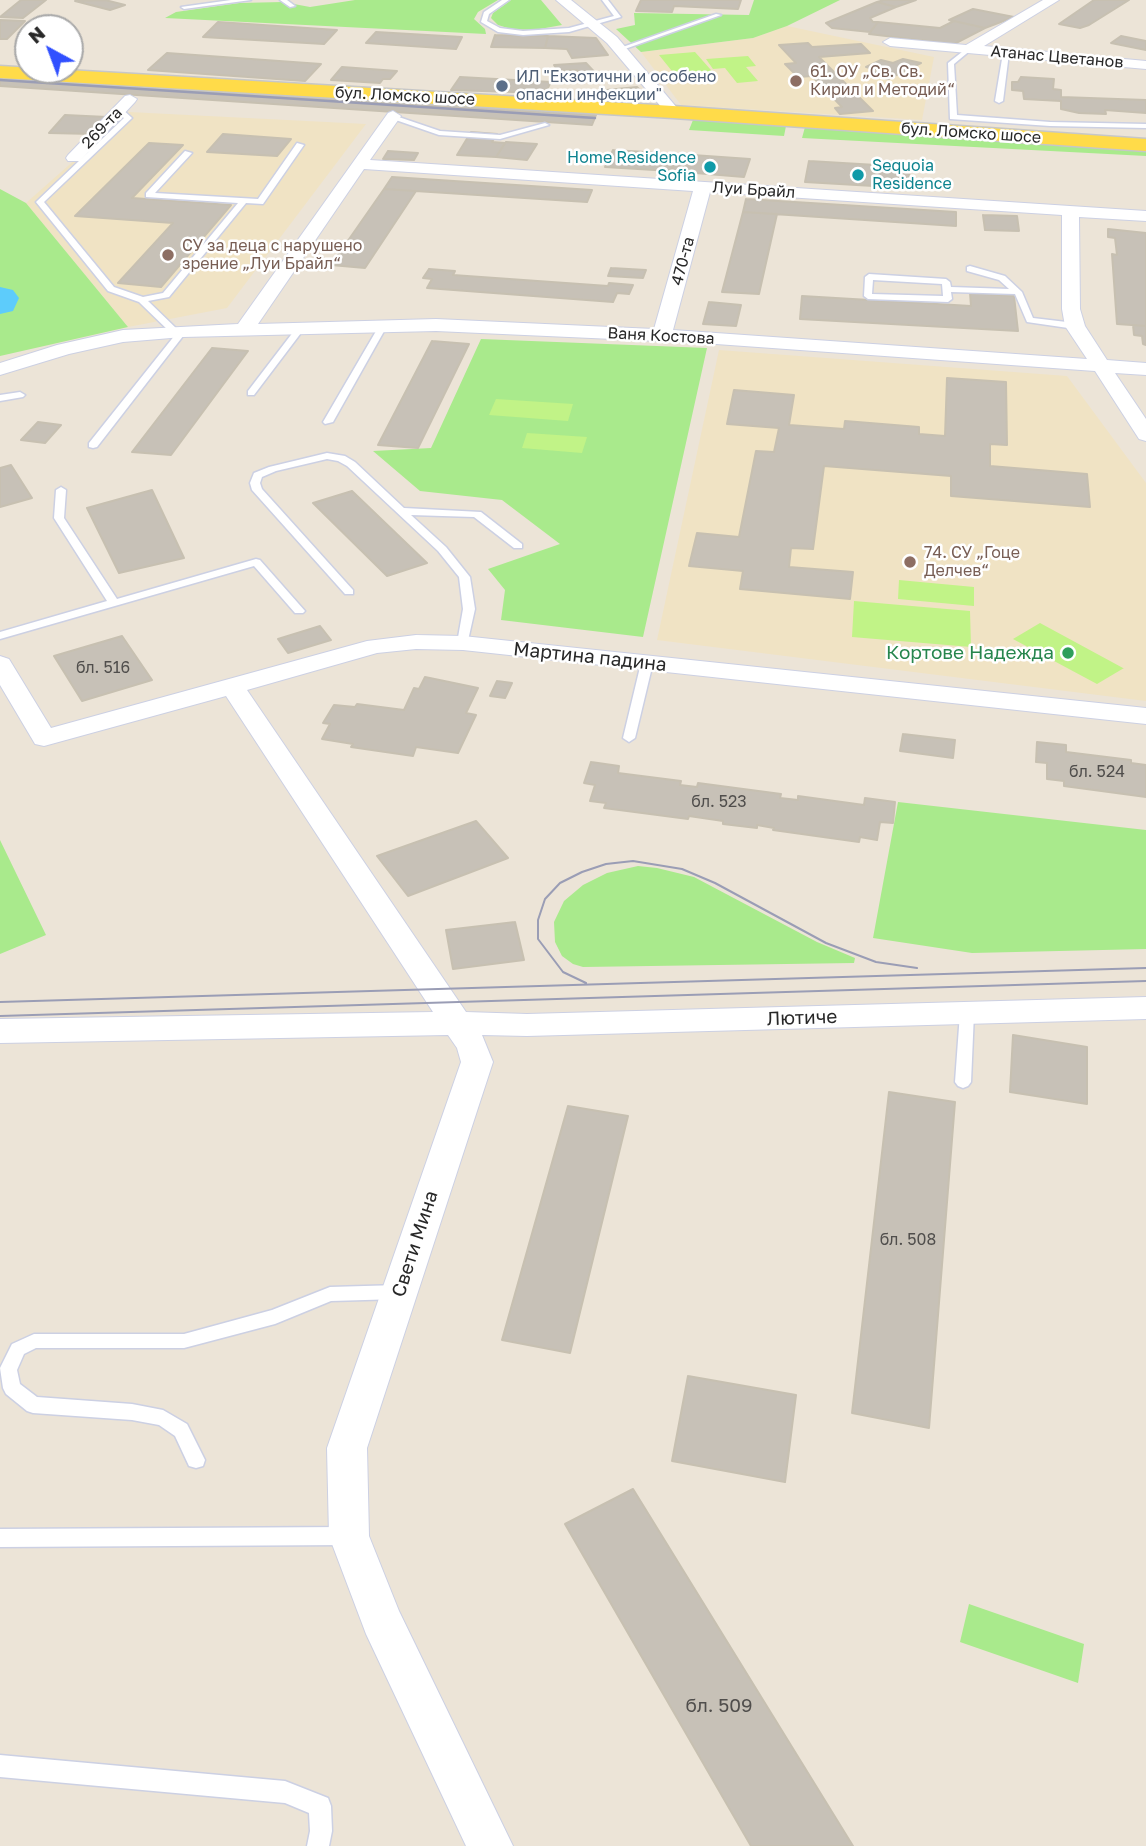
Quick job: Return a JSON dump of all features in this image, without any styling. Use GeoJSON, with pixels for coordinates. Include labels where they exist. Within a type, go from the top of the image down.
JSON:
{"type":"FeatureCollection","features":[{"type":"Feature","properties":{"kind":"main road","name":"бул. Ломско шосе"},"geometry":{"type":"LineString","coordinates":[[0,72],[673,112],[1146,145]]}},
{"type":"Feature","properties":{"kind":"main road"},"geometry":{"type":"LineString","coordinates":[[0,90],[124,104],[183,102]]}},
{"type":"Feature","properties":{"kind":"main road","name":"бул. Ломско шосе"},"geometry":{"type":"LineString","coordinates":[[369,115],[571,127]]}},
{"type":"Feature","properties":{"kind":"main road","name":"бул. Ломско шосе"},"geometry":{"type":"LineString","coordinates":[[923,149],[1146,161]]}},
{"type":"Feature","properties":{"kind":"street"},"geometry":{"type":"LineString","coordinates":[[563,0],[620,49],[673,112]]}},
{"type":"Feature","properties":{"kind":"street"},"geometry":{"type":"LineString","coordinates":[[969,49],[1052,0]]}},
{"type":"Feature","properties":{"kind":"street","name":"Атанас Цветанов"},"geometry":{"type":"LineString","coordinates":[[890,42],[1146,65]]}},
{"type":"Feature","properties":{"kind":"street","name":"269-та"},"geometry":{"type":"LineString","coordinates":[[74,158],[124,104]]}},
{"type":"Feature","properties":{"kind":"street"},"geometry":{"type":"LineString","coordinates":[[243,331],[393,116]]}},
{"type":"Feature","properties":{"kind":"street","name":"Луи Брайл"},"geometry":{"type":"LineString","coordinates":[[361,164],[1146,216]]}},
{"type":"Feature","properties":{"kind":"street","name":"470-та"},"geometry":{"type":"LineString","coordinates":[[662,335],[703,187]]}},
{"type":"Feature","properties":{"kind":"street"},"geometry":{"type":"LineString","coordinates":[[1070,211],[1070,309],[1074,326],[1146,435]]}},
{"type":"Feature","properties":{"kind":"street","name":"Ваня Костова"},"geometry":{"type":"LineString","coordinates":[[0,369],[64,349],[123,336],[436,324],[662,335],[1146,369]]}},
{"type":"Feature","properties":{"kind":"street","name":"Мартина падина"},"geometry":{"type":"LineString","coordinates":[[0,664],[44,738],[231,684],[376,646],[416,642],[463,643],[1146,716]]}},
{"type":"Feature","properties":{"kind":"street","name":"Свети Мина"},"geometry":{"type":"LineString","coordinates":[[231,684],[472,1046],[477,1062],[347,1448],[349,1536],[381,1620],[490,1846]]}},
{"type":"Feature","properties":{"kind":"street","name":"Лютиче"},"geometry":{"type":"LineString","coordinates":[[0,1031],[457,1023],[527,1026],[1146,1007]]}},
{"type":"Feature","properties":{"kind":"lane"},"geometry":{"type":"LineString","coordinates":[[184,7],[248,0]]}},
{"type":"Feature","properties":{"kind":"lane"},"geometry":{"type":"LineString","coordinates":[[283,0],[292,6]]}},
{"type":"Feature","properties":{"kind":"lane"},"geometry":{"type":"LineString","coordinates":[[506,0],[486,13],[484,22],[498,30],[523,33],[555,32],[618,17],[605,0]]}},
{"type":"Feature","properties":{"kind":"lane"},"geometry":{"type":"LineString","coordinates":[[620,49],[718,15]]}},
{"type":"Feature","properties":{"kind":"lane"},"geometry":{"type":"LineString","coordinates":[[969,49],[951,62],[953,117],[1050,124],[1146,126]]}},
{"type":"Feature","properties":{"kind":"lane"},"geometry":{"type":"LineString","coordinates":[[999,101],[1006,53]]}},
{"type":"Feature","properties":{"kind":"lane"},"geometry":{"type":"LineString","coordinates":[[93,445],[179,332],[142,300],[111,289],[40,202],[128,118],[124,104]]}},
{"type":"Feature","properties":{"kind":"lane"},"geometry":{"type":"LineString","coordinates":[[188,153],[149,195],[260,202],[300,145]]}},
{"type":"Feature","properties":{"kind":"lane"},"geometry":{"type":"LineString","coordinates":[[142,300],[166,295],[244,201]]}},
{"type":"Feature","properties":{"kind":"lane"},"geometry":{"type":"LineString","coordinates":[[970,269],[1002,278],[1018,292],[1030,320],[1074,326]]}},
{"type":"Feature","properties":{"kind":"lane"},"geometry":{"type":"LineString","coordinates":[[869,277],[944,282],[947,283],[947,289],[948,299],[944,301],[867,295],[869,277]]}},
{"type":"Feature","properties":{"kind":"lane"},"geometry":{"type":"LineString","coordinates":[[947,289],[1018,292]]}},
{"type":"Feature","properties":{"kind":"lane"},"geometry":{"type":"LineString","coordinates":[[328,422],[383,326]]}},
{"type":"Feature","properties":{"kind":"lane"},"geometry":{"type":"LineString","coordinates":[[250,393],[300,329]]}},
{"type":"Feature","properties":{"kind":"lane"},"geometry":{"type":"LineString","coordinates":[[0,398],[20,395]]}},
{"type":"Feature","properties":{"kind":"lane"},"geometry":{"type":"LineString","coordinates":[[349,592],[257,490],[254,483],[258,475],[312,459],[327,456],[341,458],[442,549],[464,577],[469,609],[463,643]]}},
{"type":"Feature","properties":{"kind":"lane"},"geometry":{"type":"LineString","coordinates":[[61,490],[59,518],[114,603]]}},
{"type":"Feature","properties":{"kind":"lane"},"geometry":{"type":"LineString","coordinates":[[401,511],[477,514],[518,546]]}},
{"type":"Feature","properties":{"kind":"lane"},"geometry":{"type":"LineString","coordinates":[[0,636],[256,562],[299,611]]}},
{"type":"Feature","properties":{"kind":"lane"},"geometry":{"type":"LineString","coordinates":[[629,738],[647,663]]}},
{"type":"Feature","properties":{"kind":"lane"},"geometry":{"type":"LineString","coordinates":[[963,1083],[967,1013]]}},
{"type":"Feature","properties":{"kind":"lane"},"geometry":{"type":"LineString","coordinates":[[197,1460],[181,1430],[163,1418],[132,1412],[33,1405],[12,1388],[8,1370],[18,1349],[34,1340],[184,1341],[275,1317],[330,1294],[399,1292]]}},
{"type":"Feature","properties":{"kind":"lane"},"geometry":{"type":"LineString","coordinates":[[0,1538],[349,1536]]}},
{"type":"Feature","properties":{"kind":"lane"},"geometry":{"type":"LineString","coordinates":[[0,1766],[285,1792],[320,1806],[321,1831],[318,1846]]}},
{"type":"Feature","properties":{"kind":"shaded area","name":"61. ОУ „Св. Св. Кирил и Методий“"},"geometry":{"type":"Polygon","coordinates":[[[787,26],[934,57],[922,120],[681,105],[641,52],[753,38],[787,26]]]}},
{"type":"Feature","properties":{"kind":"shaded area","name":"СУ за деца с нарушено зрение „Луи Брайл“"},"geometry":{"type":"Polygon","coordinates":[[[129,112],[366,124],[227,308],[128,327],[26,203],[129,112]]]}},
{"type":"Feature","properties":{"kind":"shaded area","name":"74. СУ „Гоце Делчев“"},"geometry":{"type":"Polygon","coordinates":[[[719,350],[1067,376],[1146,483],[1146,701],[657,640],[719,350]]]}},
{"type":"Feature","properties":{"kind":"green space"},"geometry":{"type":"Polygon","coordinates":[[[355,0],[498,0],[478,12],[474,19],[485,29],[486,34],[165,18],[176,12],[239,3],[283,2],[310,7],[355,0]]]}},
{"type":"Feature","properties":{"kind":"green space"},"geometry":{"type":"Polygon","coordinates":[[[511,0],[541,0],[562,25],[534,30],[511,29],[498,25],[491,18],[493,13],[511,0]]]}},
{"type":"Feature","properties":{"kind":"green space"},"geometry":{"type":"Polygon","coordinates":[[[754,0],[840,0],[787,26],[753,38],[641,52],[616,29],[635,25],[634,13],[749,15],[754,0]]]}},
{"type":"Feature","properties":{"kind":"green space"},"geometry":{"type":"Polygon","coordinates":[[[695,52],[718,78],[680,81],[659,55],[695,52]]]}},
{"type":"Feature","properties":{"kind":"green space"},"geometry":{"type":"Polygon","coordinates":[[[748,56],[756,66],[746,67],[758,81],[737,83],[725,68],[713,69],[706,59],[748,56]]]}},
{"type":"Feature","properties":{"kind":"green space"},"geometry":{"type":"Polygon","coordinates":[[[693,120],[786,126],[784,136],[689,130],[693,120]]]}},
{"type":"Feature","properties":{"kind":"green space"},"geometry":{"type":"Polygon","coordinates":[[[805,127],[1146,151],[1146,156],[802,138],[805,127]]]}},
{"type":"Feature","properties":{"kind":"green space"},"geometry":{"type":"Polygon","coordinates":[[[0,189],[26,203],[128,327],[0,356],[0,189]]]}},
{"type":"Feature","properties":{"kind":"green space"},"geometry":{"type":"Polygon","coordinates":[[[481,339],[707,348],[643,637],[501,620],[505,590],[488,569],[560,544],[502,500],[420,491],[373,451],[431,448],[481,339]]]}},
{"type":"Feature","properties":{"kind":"green space"},"geometry":{"type":"Polygon","coordinates":[[[496,399],[573,404],[568,421],[489,415],[496,399]]]}},
{"type":"Feature","properties":{"kind":"green space"},"geometry":{"type":"Polygon","coordinates":[[[527,433],[587,437],[582,453],[522,448],[527,433]]]}},
{"type":"Feature","properties":{"kind":"green space"},"geometry":{"type":"Polygon","coordinates":[[[899,580],[974,587],[974,606],[898,599],[899,580]]]}},
{"type":"Feature","properties":{"kind":"green space"},"geometry":{"type":"Polygon","coordinates":[[[854,601],[970,611],[971,647],[852,637],[854,601]]]}},
{"type":"Feature","properties":{"kind":"green space","name":"Кортове Надежда"},"geometry":{"type":"Polygon","coordinates":[[[1040,623],[1124,668],[1097,684],[1013,639],[1040,623]]]}},
{"type":"Feature","properties":{"kind":"green space"},"geometry":{"type":"Polygon","coordinates":[[[898,802],[1146,830],[1146,949],[972,953],[873,938],[898,802]]]}},
{"type":"Feature","properties":{"kind":"green space"},"geometry":{"type":"Polygon","coordinates":[[[0,840],[46,935],[0,954],[0,840]]]}},
{"type":"Feature","properties":{"kind":"green space"},"geometry":{"type":"Polygon","coordinates":[[[638,866],[694,877],[817,942],[855,958],[854,963],[583,967],[562,956],[555,942],[554,922],[564,901],[583,885],[607,873],[638,866]]]}},
{"type":"Feature","properties":{"kind":"green space"},"geometry":{"type":"Polygon","coordinates":[[[969,1604],[1084,1644],[1078,1683],[960,1642],[969,1604]]]}},
{"type":"Feature","properties":{"kind":"building"},"geometry":{"type":"Polygon","coordinates":[[[21,0],[46,0],[28,14],[0,17],[21,0]]]}},
{"type":"Feature","properties":{"kind":"building"},"geometry":{"type":"Polygon","coordinates":[[[105,0],[125,5],[110,10],[75,1],[105,0]]]}},
{"type":"Feature","properties":{"kind":"building"},"geometry":{"type":"Polygon","coordinates":[[[641,0],[741,0],[738,9],[674,6],[672,12],[636,11],[641,0]]]}},
{"type":"Feature","properties":{"kind":"building"},"geometry":{"type":"Polygon","coordinates":[[[916,0],[896,7],[877,2],[916,0]]]}},
{"type":"Feature","properties":{"kind":"building"},"geometry":{"type":"Polygon","coordinates":[[[1094,0],[1129,0],[1089,25],[1080,28],[1059,24],[1094,0]]]}},
{"type":"Feature","properties":{"kind":"building"},"geometry":{"type":"Polygon","coordinates":[[[877,2],[896,7],[870,18],[873,22],[878,22],[870,32],[832,28],[826,23],[877,2]]]}},
{"type":"Feature","properties":{"kind":"building"},"geometry":{"type":"Polygon","coordinates":[[[973,9],[1014,17],[985,28],[949,20],[973,9]]]}},
{"type":"Feature","properties":{"kind":"building"},"geometry":{"type":"Polygon","coordinates":[[[0,20],[14,21],[14,32],[7,39],[0,39],[0,20]]]}},
{"type":"Feature","properties":{"kind":"building"},"geometry":{"type":"Polygon","coordinates":[[[954,21],[985,28],[954,44],[869,34],[878,22],[940,28],[954,21]]]}},
{"type":"Feature","properties":{"kind":"building"},"geometry":{"type":"Polygon","coordinates":[[[218,22],[337,30],[324,44],[203,37],[218,22]]]}},
{"type":"Feature","properties":{"kind":"building"},"geometry":{"type":"Polygon","coordinates":[[[376,32],[462,37],[456,49],[366,43],[376,32]]]}},
{"type":"Feature","properties":{"kind":"building"},"geometry":{"type":"Polygon","coordinates":[[[495,35],[548,36],[545,48],[491,47],[495,35]]]}},
{"type":"Feature","properties":{"kind":"building"},"geometry":{"type":"Polygon","coordinates":[[[548,36],[596,38],[608,55],[572,58],[567,49],[545,48],[548,36]]]}},
{"type":"Feature","properties":{"kind":"building"},"geometry":{"type":"Polygon","coordinates":[[[1121,36],[1146,41],[1146,50],[1111,43],[1121,36]]]}},
{"type":"Feature","properties":{"kind":"building"},"geometry":{"type":"Polygon","coordinates":[[[808,43],[812,47],[861,44],[870,53],[819,57],[873,111],[840,114],[835,108],[842,107],[812,76],[798,77],[785,64],[796,63],[779,45],[808,43]]]}},
{"type":"Feature","properties":{"kind":"building"},"geometry":{"type":"Polygon","coordinates":[[[167,53],[321,64],[305,81],[148,70],[167,53]]]}},
{"type":"Feature","properties":{"kind":"building"},"geometry":{"type":"Polygon","coordinates":[[[903,59],[921,63],[888,79],[870,74],[879,70],[866,67],[881,60],[893,63],[903,59]]]}},
{"type":"Feature","properties":{"kind":"building"},"geometry":{"type":"Polygon","coordinates":[[[586,63],[601,79],[584,80],[577,70],[558,71],[554,65],[586,63]]]}},
{"type":"Feature","properties":{"kind":"building"},"geometry":{"type":"Polygon","coordinates":[[[342,67],[397,71],[390,79],[383,79],[380,83],[331,80],[342,67]]]}},
{"type":"Feature","properties":{"kind":"building","name":"ИЛ \"Екзотични и особено опасни инфекции\""},"geometry":{"type":"Polygon","coordinates":[[[460,77],[551,82],[545,93],[451,90],[460,77]]]}},
{"type":"Feature","properties":{"kind":"building"},"geometry":{"type":"Polygon","coordinates":[[[1021,77],[1054,79],[1053,89],[1061,90],[1061,97],[1146,100],[1146,113],[1105,110],[1106,114],[1079,113],[1061,109],[1061,101],[1024,99],[1023,91],[1012,90],[1012,82],[1018,82],[1021,77]]]}},
{"type":"Feature","properties":{"kind":"building"},"geometry":{"type":"Polygon","coordinates":[[[0,78],[14,79],[14,84],[84,83],[596,115],[592,125],[0,86],[0,78]]]}},
{"type":"Feature","properties":{"kind":"building"},"geometry":{"type":"Polygon","coordinates":[[[637,87],[649,99],[583,97],[586,92],[637,87]]]}},
{"type":"Feature","properties":{"kind":"building"},"geometry":{"type":"Polygon","coordinates":[[[65,115],[107,117],[94,134],[49,133],[65,115]]]}},
{"type":"Feature","properties":{"kind":"building"},"geometry":{"type":"Polygon","coordinates":[[[471,132],[497,134],[492,142],[505,143],[496,157],[457,155],[471,132]]]}},
{"type":"Feature","properties":{"kind":"building"},"geometry":{"type":"Polygon","coordinates":[[[223,134],[291,139],[277,156],[207,152],[223,134]]]}},
{"type":"Feature","properties":{"kind":"building"},"geometry":{"type":"Polygon","coordinates":[[[506,142],[537,144],[527,160],[496,157],[506,142]]]}},
{"type":"Feature","properties":{"kind":"building"},"geometry":{"type":"Polygon","coordinates":[[[149,143],[183,145],[132,198],[231,205],[161,287],[118,283],[173,223],[75,216],[149,143]]]}},
{"type":"Feature","properties":{"kind":"building","name":"Home Residence Sofia"},"geometry":{"type":"Polygon","coordinates":[[[613,150],[678,154],[671,171],[605,167],[613,150]]]}},
{"type":"Feature","properties":{"kind":"building"},"geometry":{"type":"Polygon","coordinates":[[[388,151],[418,153],[414,160],[383,159],[388,151]]]}},
{"type":"Feature","properties":{"kind":"building","name":"Home Residence Sofia"},"geometry":{"type":"Polygon","coordinates":[[[678,154],[750,159],[744,177],[671,171],[678,154]]]}},
{"type":"Feature","properties":{"kind":"building","name":"Sequoia Residence"},"geometry":{"type":"Polygon","coordinates":[[[809,161],[910,167],[908,188],[805,182],[809,161]]]}},
{"type":"Feature","properties":{"kind":"building"},"geometry":{"type":"Polygon","coordinates":[[[392,177],[592,190],[587,202],[384,189],[392,177]]]}},
{"type":"Feature","properties":{"kind":"building"},"geometry":{"type":"Polygon","coordinates":[[[384,189],[416,191],[365,268],[331,265],[384,189]]]}},
{"type":"Feature","properties":{"kind":"building"},"geometry":{"type":"Polygon","coordinates":[[[746,199],[956,212],[956,226],[743,212],[746,199]]]}},
{"type":"Feature","properties":{"kind":"building"},"geometry":{"type":"Polygon","coordinates":[[[743,212],[777,214],[759,294],[722,292],[743,212]]]}},
{"type":"Feature","properties":{"kind":"building"},"geometry":{"type":"Polygon","coordinates":[[[983,215],[1017,216],[1019,231],[985,230],[983,215]]]}},
{"type":"Feature","properties":{"kind":"building"},"geometry":{"type":"Polygon","coordinates":[[[1108,229],[1146,233],[1146,326],[1117,324],[1112,254],[1117,255],[1115,238],[1108,237],[1108,229]]]}},
{"type":"Feature","properties":{"kind":"building"},"geometry":{"type":"Polygon","coordinates":[[[611,268],[646,270],[643,278],[608,276],[611,268]]]}},
{"type":"Feature","properties":{"kind":"building"},"geometry":{"type":"Polygon","coordinates":[[[429,269],[455,271],[453,275],[608,286],[609,283],[633,285],[629,294],[617,293],[613,302],[427,288],[432,279],[423,278],[429,269]]]}},
{"type":"Feature","properties":{"kind":"building"},"geometry":{"type":"Polygon","coordinates":[[[970,293],[1014,296],[1018,331],[800,319],[802,296],[971,306],[970,293]]]}},
{"type":"Feature","properties":{"kind":"building"},"geometry":{"type":"Polygon","coordinates":[[[709,302],[741,305],[736,326],[703,324],[709,302]]]}},
{"type":"Feature","properties":{"kind":"building"},"geometry":{"type":"Polygon","coordinates":[[[1133,325],[1146,326],[1146,345],[1143,344],[1142,336],[1134,335],[1133,325]]]}},
{"type":"Feature","properties":{"kind":"building"},"geometry":{"type":"Polygon","coordinates":[[[432,341],[469,344],[418,448],[378,445],[432,341]]]}},
{"type":"Feature","properties":{"kind":"building"},"geometry":{"type":"Polygon","coordinates":[[[212,348],[248,351],[171,455],[132,452],[212,348]]]}},
{"type":"Feature","properties":{"kind":"building"},"geometry":{"type":"Polygon","coordinates":[[[947,378],[1006,382],[1007,445],[990,444],[990,466],[1087,474],[1090,507],[951,496],[951,476],[824,466],[813,549],[791,548],[789,567],[853,572],[850,599],[740,589],[743,571],[689,566],[697,533],[739,537],[756,451],[774,452],[779,428],[727,424],[734,390],[794,395],[789,425],[844,429],[845,421],[919,427],[919,434],[945,436],[947,378]]]}},
{"type":"Feature","properties":{"kind":"building"},"geometry":{"type":"Polygon","coordinates":[[[38,422],[61,425],[45,443],[21,440],[38,422]]]}},
{"type":"Feature","properties":{"kind":"building"},"geometry":{"type":"Polygon","coordinates":[[[11,465],[32,498],[0,507],[0,468],[11,465]]]}},
{"type":"Feature","properties":{"kind":"building"},"geometry":{"type":"Polygon","coordinates":[[[152,490],[184,558],[119,573],[87,508],[152,490]]]}},
{"type":"Feature","properties":{"kind":"building"},"geometry":{"type":"Polygon","coordinates":[[[352,491],[427,563],[387,576],[313,503],[352,491]]]}},
{"type":"Feature","properties":{"kind":"building"},"geometry":{"type":"Polygon","coordinates":[[[320,626],[331,640],[288,653],[278,639],[320,626]]]}},
{"type":"Feature","properties":{"kind":"building"},"geometry":{"type":"Polygon","coordinates":[[[122,636],[152,680],[82,701],[54,656],[122,636]]]}},
{"type":"Feature","properties":{"kind":"building"},"geometry":{"type":"Polygon","coordinates":[[[425,677],[478,688],[466,713],[476,715],[458,753],[416,747],[413,756],[351,747],[353,744],[322,739],[330,724],[323,723],[334,705],[355,707],[357,704],[404,710],[414,688],[419,689],[425,677]]]}},
{"type":"Feature","properties":{"kind":"building"},"geometry":{"type":"Polygon","coordinates":[[[497,681],[512,683],[505,698],[490,696],[497,681]]]}},
{"type":"Feature","properties":{"kind":"building"},"geometry":{"type":"Polygon","coordinates":[[[903,734],[955,740],[953,758],[900,751],[903,734]]]}},
{"type":"Feature","properties":{"kind":"building"},"geometry":{"type":"Polygon","coordinates":[[[1037,742],[1066,745],[1066,752],[1131,760],[1131,763],[1146,765],[1146,797],[1064,786],[1064,781],[1047,779],[1047,763],[1036,762],[1037,742]]]}},
{"type":"Feature","properties":{"kind":"building"},"geometry":{"type":"Polygon","coordinates":[[[591,762],[619,766],[618,773],[681,781],[680,785],[697,787],[698,783],[781,794],[780,798],[798,800],[798,796],[864,805],[865,798],[895,802],[893,823],[880,822],[877,840],[860,837],[859,842],[773,830],[774,828],[757,825],[757,828],[689,816],[688,819],[604,808],[606,803],[590,801],[595,785],[584,783],[591,762]]]}},
{"type":"Feature","properties":{"kind":"building"},"geometry":{"type":"Polygon","coordinates":[[[476,821],[508,858],[408,896],[377,856],[476,821]]]}},
{"type":"Feature","properties":{"kind":"building"},"geometry":{"type":"Polygon","coordinates":[[[515,922],[524,960],[453,969],[446,930],[515,922]]]}},
{"type":"Feature","properties":{"kind":"building"},"geometry":{"type":"Polygon","coordinates":[[[1013,1035],[1087,1047],[1087,1104],[1010,1092],[1013,1035]]]}},
{"type":"Feature","properties":{"kind":"building"},"geometry":{"type":"Polygon","coordinates":[[[889,1092],[955,1102],[929,1428],[852,1413],[889,1092]]]}},
{"type":"Feature","properties":{"kind":"building"},"geometry":{"type":"Polygon","coordinates":[[[568,1106],[628,1116],[570,1353],[502,1340],[568,1106]]]}},
{"type":"Feature","properties":{"kind":"building"},"geometry":{"type":"Polygon","coordinates":[[[688,1376],[796,1395],[785,1482],[672,1461],[688,1376]]]}},
{"type":"Feature","properties":{"kind":"building"},"geometry":{"type":"Polygon","coordinates":[[[633,1489],[853,1846],[751,1846],[565,1524],[633,1489]]]}},
{"type":"Feature","properties":{"kind":"waterway"},"geometry":{"type":"LineString","coordinates":[[0,298],[0,303]]}},
{"type":"Feature","properties":{"kind":"tram line"},"geometry":{"type":"LineString","coordinates":[[586,983],[563,972],[538,939],[538,920],[545,899],[560,883],[582,872],[606,864],[633,861],[682,869],[715,883],[826,943],[876,962],[917,968]]}},
{"type":"Feature","properties":{"kind":"tram line"},"geometry":{"type":"LineString","coordinates":[[0,1002],[1146,968]]}},
{"type":"Feature","properties":{"kind":"tram line"},"geometry":{"type":"LineString","coordinates":[[0,1016],[1146,981]]}},
{"type":"Feature","properties":{"kind":"railway"},"geometry":{"type":"LineString","coordinates":[[0,80],[595,118]]}},
{"type":"Feature","properties":{"kind":"place","name":"61. ОУ „Св. Св. Кирил и Методий“"},"geometry":{"type":"Point","coordinates":[796,81]}},
{"type":"Feature","properties":{"kind":"place","name":"ИЛ \"Екзотични и особено опасни инфекции\""},"geometry":{"type":"Point","coordinates":[502,86]}},
{"type":"Feature","properties":{"kind":"place","name":"Home Residence Sofia"},"geometry":{"type":"Point","coordinates":[710,167]}},
{"type":"Feature","properties":{"kind":"place","name":"Sequoia Residence"},"geometry":{"type":"Point","coordinates":[858,175]}},
{"type":"Feature","properties":{"kind":"place","name":"СУ за деца с нарушено зрение „Луи Брайл“"},"geometry":{"type":"Point","coordinates":[168,255]}},
{"type":"Feature","properties":{"kind":"place","name":"74. СУ „Гоце Делчев“"},"geometry":{"type":"Point","coordinates":[910,562]}},
{"type":"Feature","properties":{"kind":"place","name":"Кортове Надежда"},"geometry":{"type":"Point","coordinates":[1068,653]}}]}
